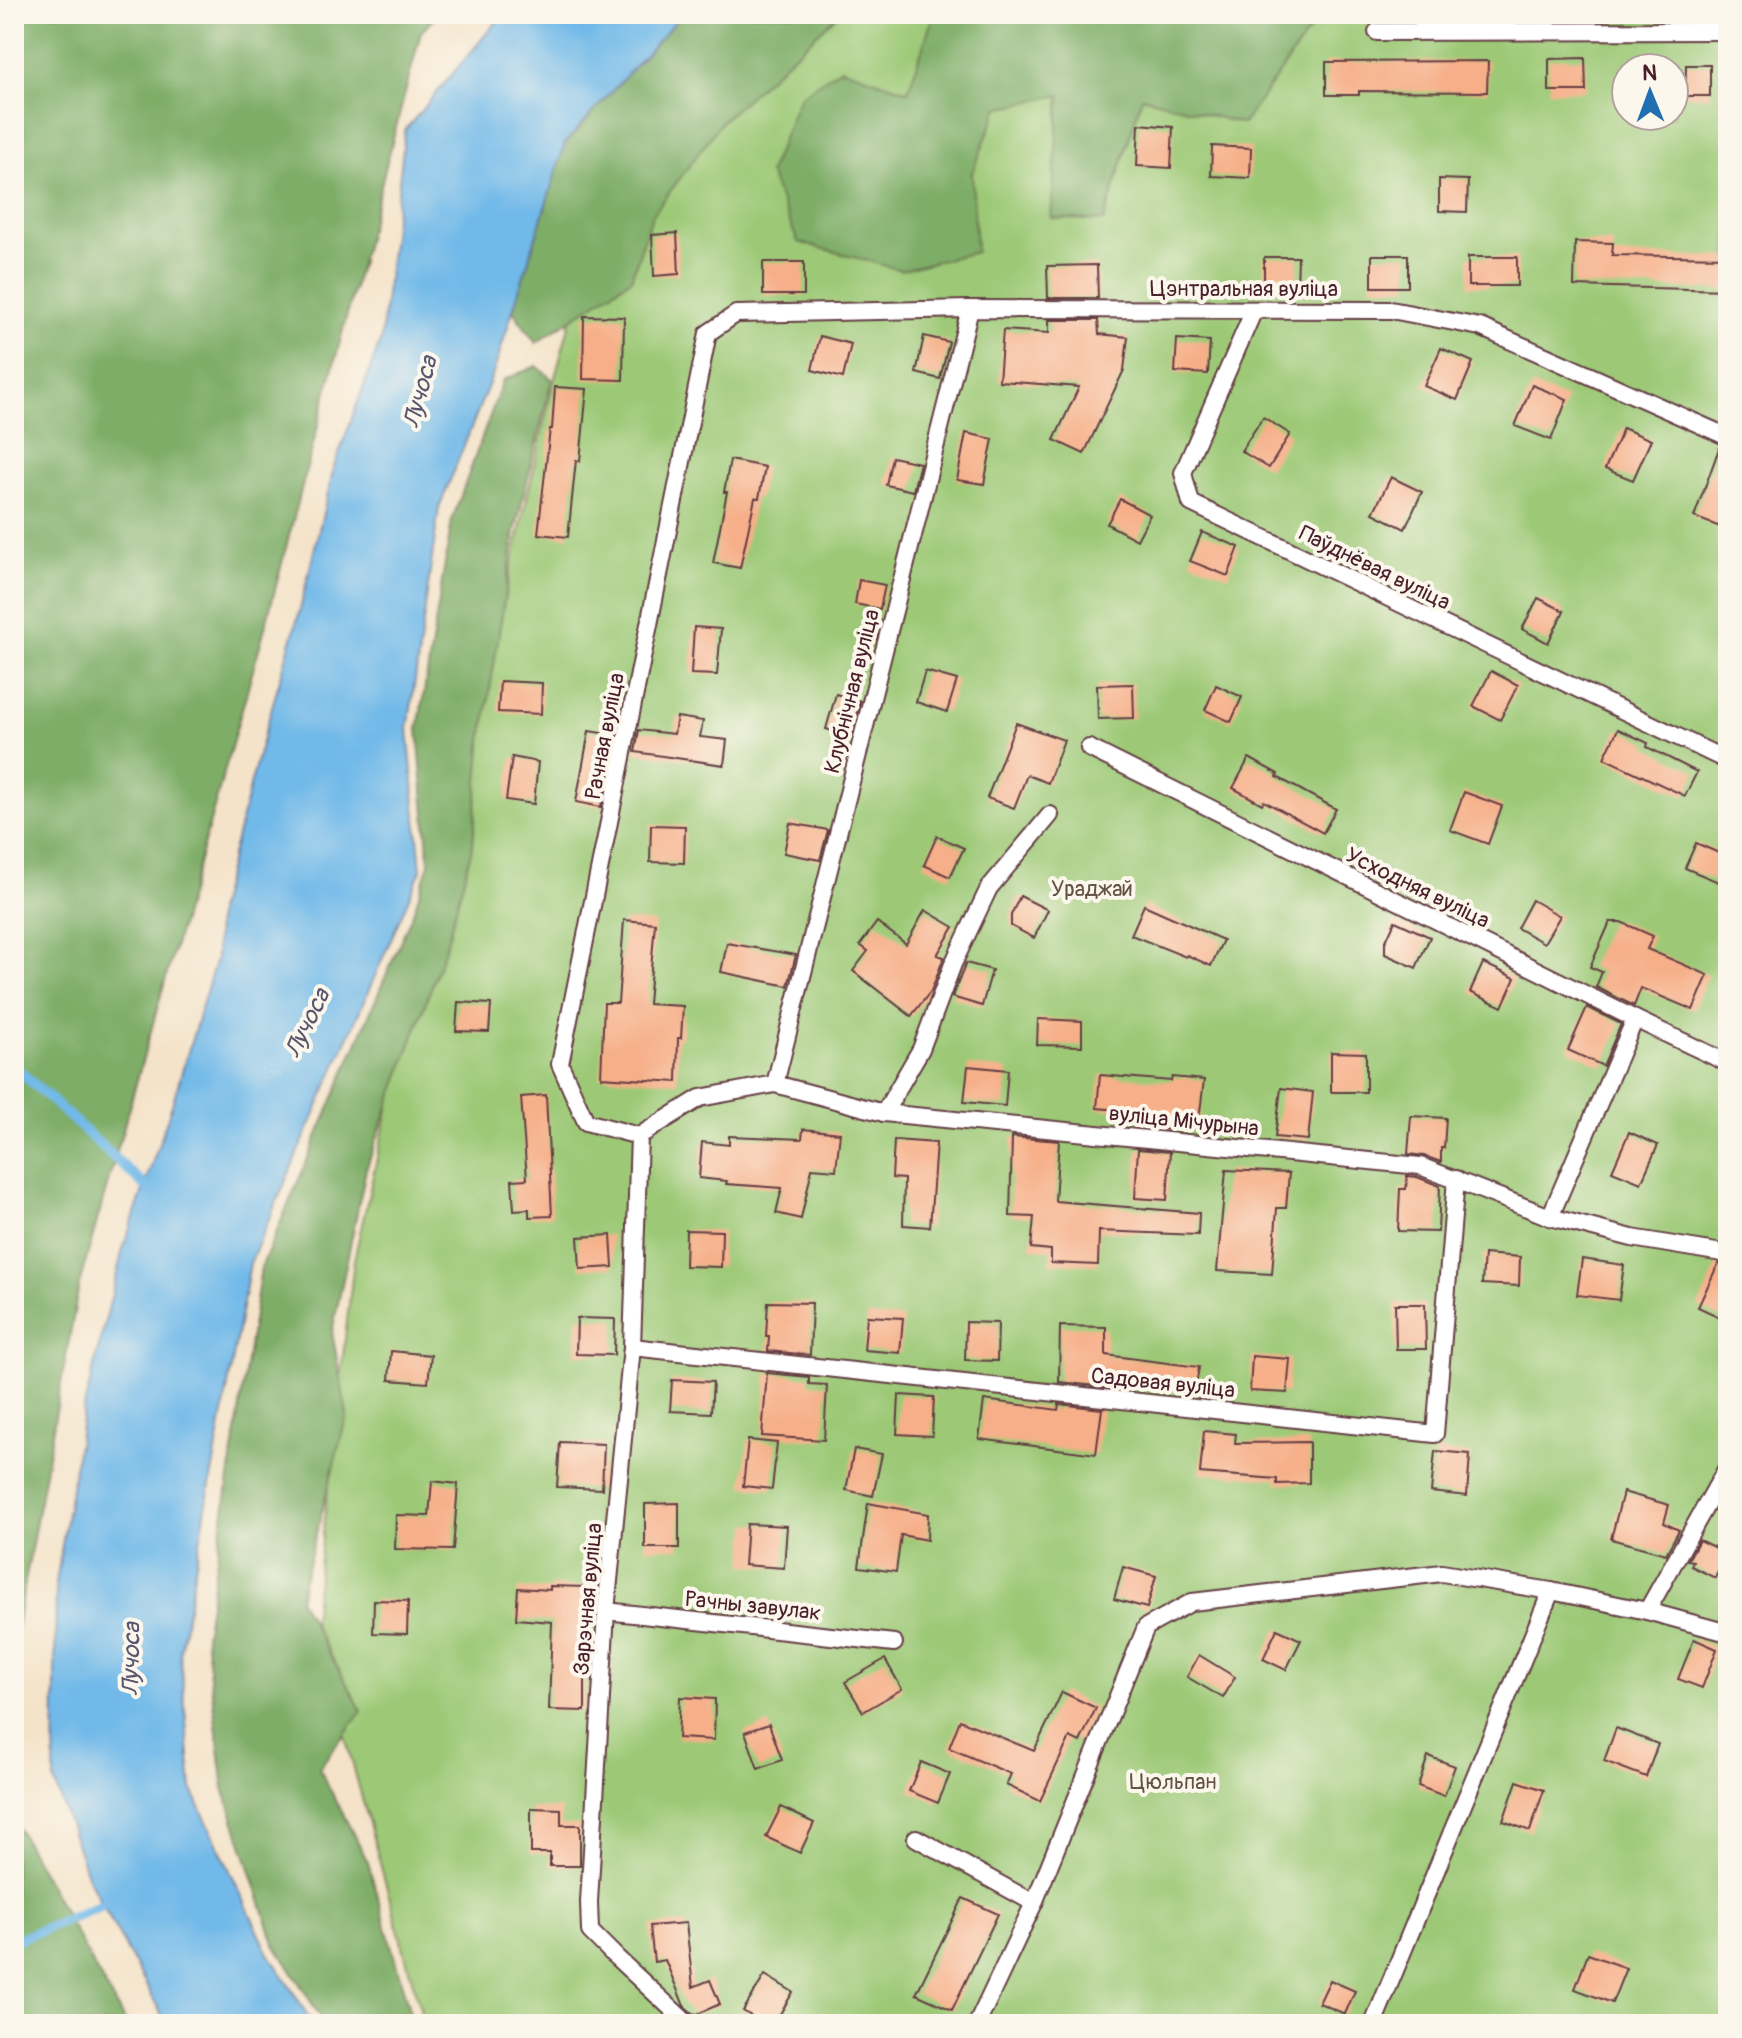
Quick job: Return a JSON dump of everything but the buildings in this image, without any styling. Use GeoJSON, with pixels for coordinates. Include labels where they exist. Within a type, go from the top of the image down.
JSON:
{"type":"FeatureCollection","features":[{"type":"Feature","properties":{"kind":"lane"},"geometry":{"type":"LineString","coordinates":[[1377,32],[1728,31]]}},
{"type":"Feature","properties":{"kind":"lane","name":"Цэнтральная вуліца"},"geometry":{"type":"LineString","coordinates":[[736,314],[970,309],[1391,310],[1480,327],[1728,437]]}},
{"type":"Feature","properties":{"kind":"lane","name":"Клубнічная вуліца"},"geometry":{"type":"LineString","coordinates":[[775,1084],[970,309]]}},
{"type":"Feature","properties":{"kind":"lane","name":"Паўднёвая вуліца"},"geometry":{"type":"LineString","coordinates":[[1254,310],[1183,473],[1191,503],[1728,761]]}},
{"type":"Feature","properties":{"kind":"lane","name":"Рачная вуліца"},"geometry":{"type":"LineString","coordinates":[[639,1136],[586,1122],[560,1064],[708,333],[736,314]]}},
{"type":"Feature","properties":{"kind":"lane","name":"Усходняя вуліца"},"geometry":{"type":"LineString","coordinates":[[1089,748],[1728,1063]]}},
{"type":"Feature","properties":{"kind":"lane"},"geometry":{"type":"LineString","coordinates":[[884,1113],[921,1049],[953,964],[989,888],[1050,815]]}},
{"type":"Feature","properties":{"kind":"lane"},"geometry":{"type":"LineString","coordinates":[[1550,1217],[1635,1019]]}},
{"type":"Feature","properties":{"kind":"lane","name":"вуліца Мічурына"},"geometry":{"type":"LineString","coordinates":[[639,1136],[700,1098],[775,1084],[884,1113],[1420,1166],[1550,1217],[1632,1238],[1728,1254]]}},
{"type":"Feature","properties":{"kind":"lane","name":"Зарэчная вуліца"},"geometry":{"type":"LineString","coordinates":[[639,1136],[632,1347],[606,1611],[589,1902],[590,1931],[688,2024]]}},
{"type":"Feature","properties":{"kind":"lane","name":"Садовая вуліца"},"geometry":{"type":"LineString","coordinates":[[632,1347],[1435,1434],[1456,1179]]}},
{"type":"Feature","properties":{"kind":"lane"},"geometry":{"type":"LineString","coordinates":[[1647,1611],[1728,1466]]}},
{"type":"Feature","properties":{"kind":"lane"},"geometry":{"type":"LineString","coordinates":[[977,2024],[1034,1903],[1146,1627],[1192,1602],[1442,1573],[1647,1611],[1728,1633]]}},
{"type":"Feature","properties":{"kind":"lane"},"geometry":{"type":"LineString","coordinates":[[1373,2024],[1551,1591]]}},
{"type":"Feature","properties":{"kind":"lane","name":"Рачны завулак"},"geometry":{"type":"LineString","coordinates":[[606,1611],[894,1643]]}},
{"type":"Feature","properties":{"kind":"lane"},"geometry":{"type":"LineString","coordinates":[[916,1838],[1034,1903]]}},
{"type":"Feature","properties":{"kind":"green space"},"geometry":{"type":"Polygon","coordinates":[[[14,14],[438,14],[421,32],[266,624],[79,1285],[14,1643],[14,14]]]}},
{"type":"Feature","properties":{"kind":"green space"},"geometry":{"type":"Polygon","coordinates":[[[682,14],[839,14],[723,120],[652,216],[631,279],[536,343],[513,311],[565,143],[682,14]]]}},
{"type":"Feature","properties":{"kind":"green space","name":"Ураджай"},"geometry":{"type":"Polygon","coordinates":[[[782,14],[1728,14],[1728,2024],[426,2024],[313,1620],[354,1260],[551,392],[578,293],[782,14]]]}},
{"type":"Feature","properties":{"kind":"green space"},"geometry":{"type":"Polygon","coordinates":[[[934,14],[1321,14],[1243,124],[1142,97],[1104,221],[1051,218],[1060,95],[998,108],[972,173],[976,252],[901,270],[798,242],[769,173],[800,96],[841,68],[908,91],[934,14]]]}},
{"type":"Feature","properties":{"kind":"green space"},"geometry":{"type":"Polygon","coordinates":[[[537,366],[552,379],[515,531],[481,747],[473,844],[446,946],[366,1169],[332,1332],[347,1415],[299,1599],[362,1711],[319,1768],[368,1862],[413,2024],[325,2024],[274,1943],[224,1788],[205,1636],[261,1268],[414,910],[429,863],[418,729],[452,520],[503,380],[537,366]]]}},
{"type":"Feature","properties":{"kind":"green space"},"geometry":{"type":"Polygon","coordinates":[[[14,1821],[126,2024],[14,2024],[14,1821]]]}},
{"type":"Feature","properties":{"kind":"water","name":"Лучоса"},"geometry":{"type":"Polygon","coordinates":[[[503,14],[682,14],[565,143],[494,371],[439,508],[408,729],[421,870],[250,1263],[180,1652],[192,1790],[268,1952],[313,2024],[167,2024],[89,1880],[54,1781],[56,1583],[84,1407],[123,1249],[172,1105],[216,959],[217,912],[300,610],[334,467],[381,339],[405,130],[503,14]]]}},
{"type":"Feature","properties":{"kind":"waterway"},"geometry":{"type":"LineString","coordinates":[[14,1066],[154,1194]]}},
{"type":"Feature","properties":{"kind":"waterway"},"geometry":{"type":"LineString","coordinates":[[14,1941],[112,1901]]}},
{"type":"Feature","properties":{"kind":"park label","name":"Цюльпан"},"geometry":{"type":"Point","coordinates":[1173,1781]}}]}
